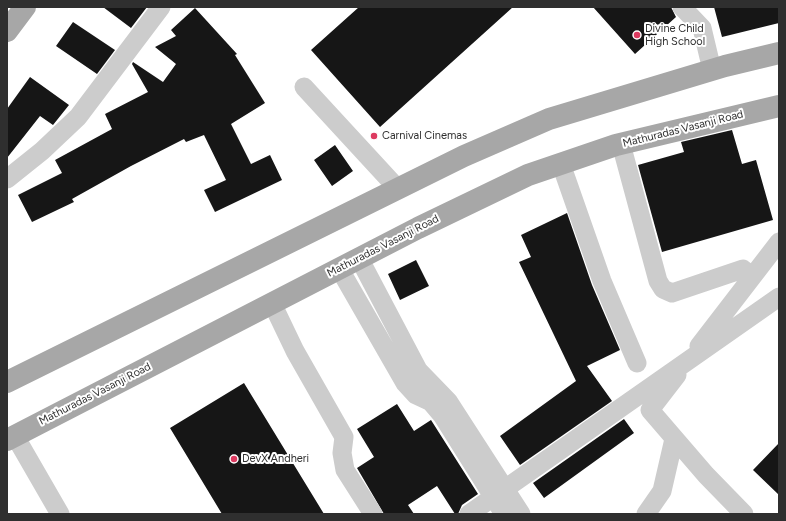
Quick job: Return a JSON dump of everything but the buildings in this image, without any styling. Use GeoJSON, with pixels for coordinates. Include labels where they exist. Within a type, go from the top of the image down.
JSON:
{"type":"FeatureCollection","features":[{"type":"Feature","properties":{"kind":"main road"},"geometry":{"type":"LineString","coordinates":[[7,31],[25,7]]}},
{"type":"Feature","properties":{"kind":"main road"},"geometry":{"type":"LineString","coordinates":[[7,382],[464,156],[549,119],[712,70],[779,53]]}},
{"type":"Feature","properties":{"kind":"main road","name":"Mathuradas Vasanji Road"},"geometry":{"type":"LineString","coordinates":[[11,438],[339,268],[528,175],[621,144],[779,106]]}},
{"type":"Feature","properties":{"kind":"street"},"geometry":{"type":"LineString","coordinates":[[7,179],[42,151],[78,117],[161,7]]}},
{"type":"Feature","properties":{"kind":"street"},"geometry":{"type":"LineString","coordinates":[[682,7],[702,28],[712,70]]}},
{"type":"Feature","properties":{"kind":"street"},"geometry":{"type":"LineString","coordinates":[[304,87],[398,189]]}},
{"type":"Feature","properties":{"kind":"street"},"geometry":{"type":"LineString","coordinates":[[621,144],[658,281],[664,289],[672,293],[743,269]]}},
{"type":"Feature","properties":{"kind":"street"},"geometry":{"type":"LineString","coordinates":[[561,164],[602,281],[637,362]]}},
{"type":"Feature","properties":{"kind":"street"},"geometry":{"type":"LineString","coordinates":[[744,514],[674,439],[650,410],[779,242]]}},
{"type":"Feature","properties":{"kind":"street"},"geometry":{"type":"LineString","coordinates":[[359,258],[418,370],[448,401],[521,514]]}},
{"type":"Feature","properties":{"kind":"street"},"geometry":{"type":"LineString","coordinates":[[339,268],[406,383],[416,395],[431,402],[442,415],[504,514]]}},
{"type":"Feature","properties":{"kind":"street"},"geometry":{"type":"LineString","coordinates":[[469,514],[779,296]]}},
{"type":"Feature","properties":{"kind":"street"},"geometry":{"type":"LineString","coordinates":[[272,303],[295,351],[344,437],[342,454],[345,470],[373,514]]}},
{"type":"Feature","properties":{"kind":"street"},"geometry":{"type":"LineString","coordinates":[[11,438],[60,514]]}},
{"type":"Feature","properties":{"kind":"street"},"geometry":{"type":"LineString","coordinates":[[646,514],[662,491],[674,439]]}},
{"type":"Feature","properties":{"kind":"place","name":"Divine Child High School"},"geometry":{"type":"Point","coordinates":[637,35]}},
{"type":"Feature","properties":{"kind":"place","name":"Carnival Cinemas"},"geometry":{"type":"Point","coordinates":[374,136]}},
{"type":"Feature","properties":{"kind":"place","name":"DevX Andheri"},"geometry":{"type":"Point","coordinates":[234,459]}}]}
